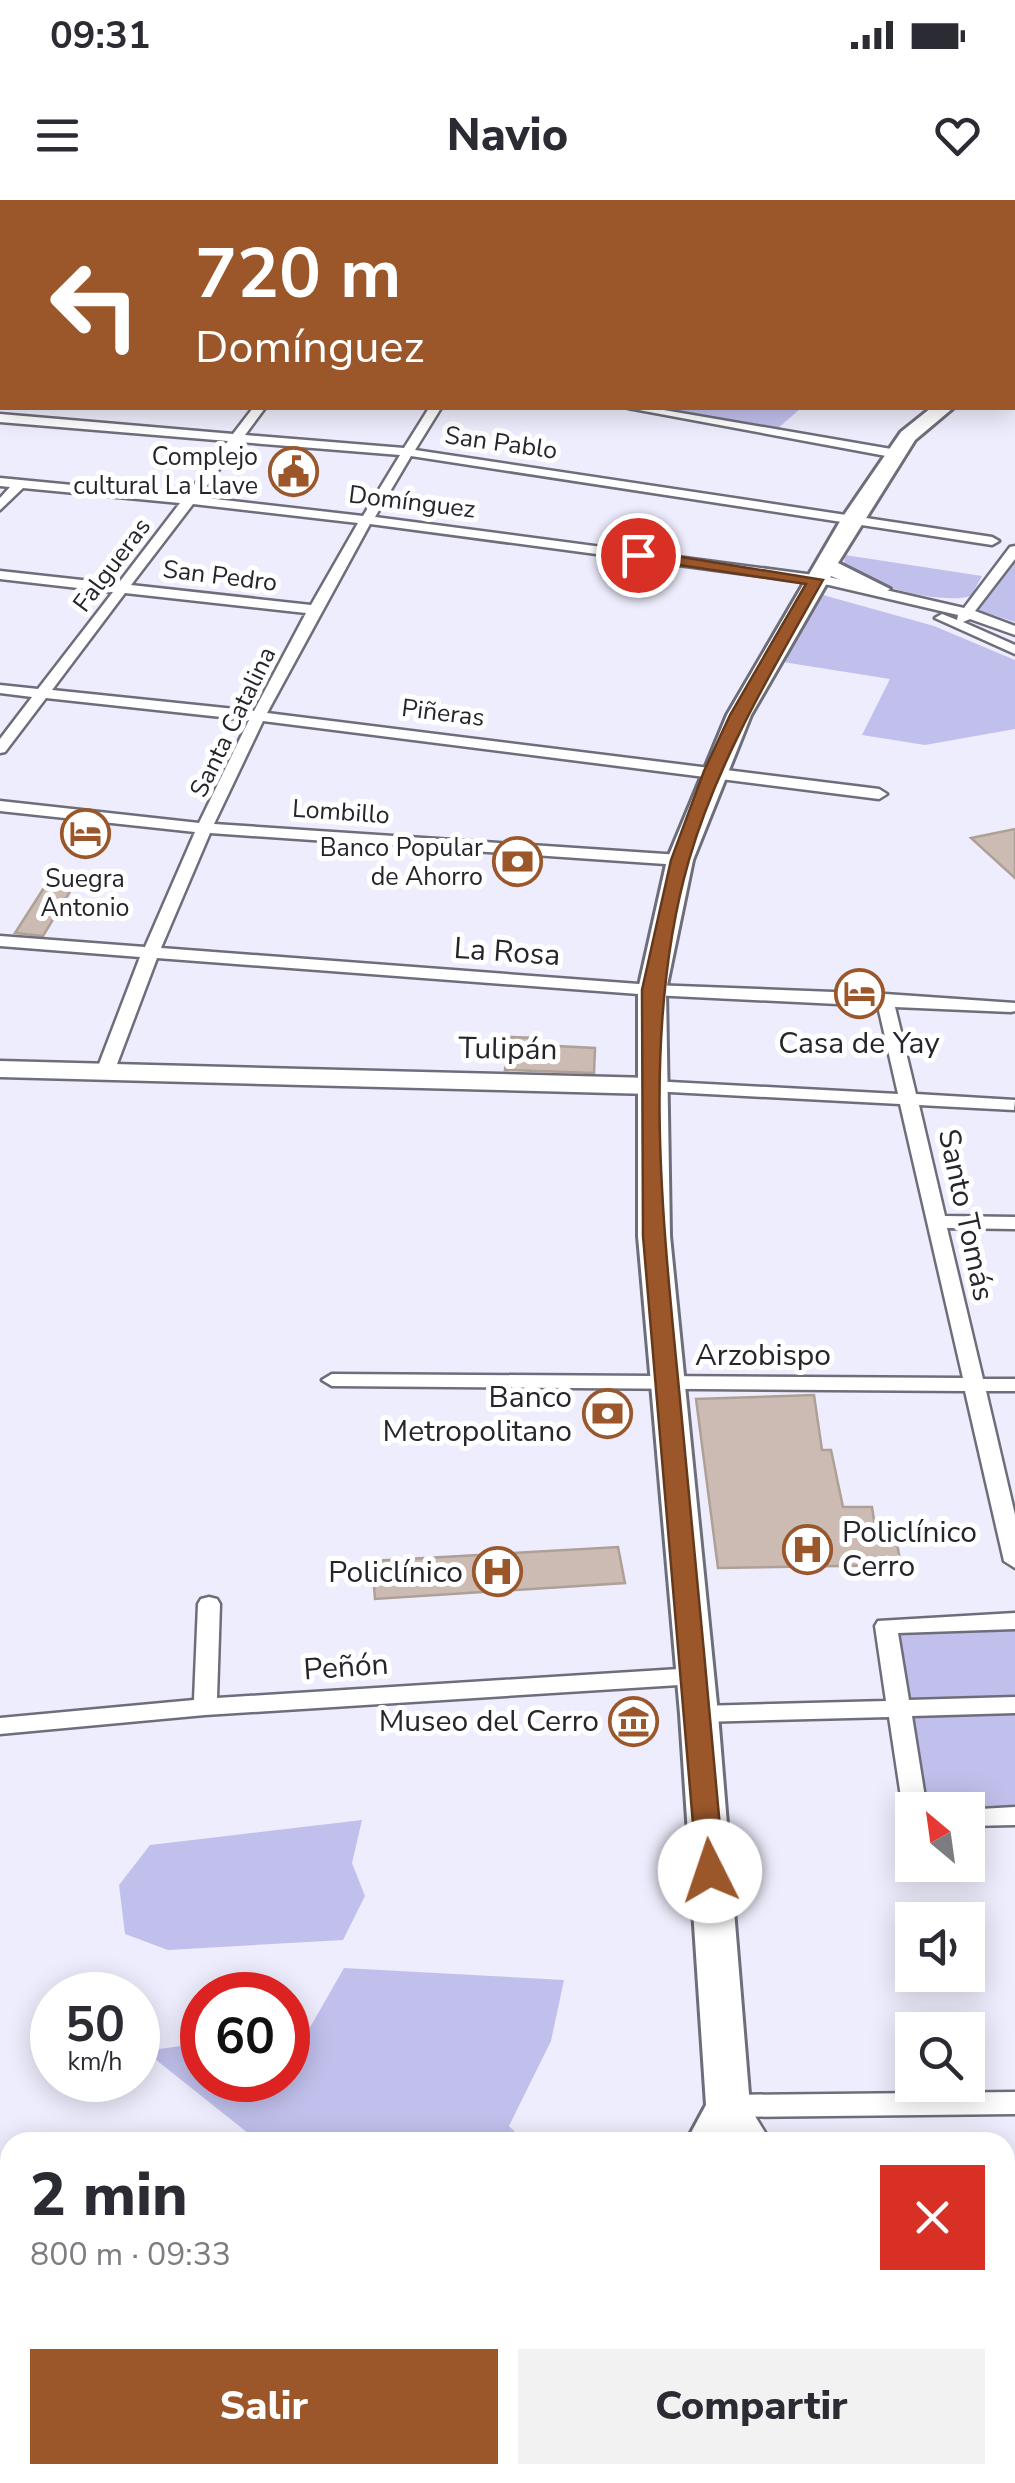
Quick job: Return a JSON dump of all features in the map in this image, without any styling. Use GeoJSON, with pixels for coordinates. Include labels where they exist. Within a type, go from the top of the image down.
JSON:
{"type":"FeatureCollection","features":[{"type":"Feature","properties":{"kind":"main road"},"geometry":{"type":"LineString","coordinates":[[718,2124],[697,1695],[654,1236],[652,990],[680,860],[739,715],[852,518],[921,423],[940,410]]}},
{"type":"Feature","properties":{"kind":"main road"},"geometry":{"type":"LineString","coordinates":[[820,573],[878,589]]}},
{"type":"Feature","properties":{"kind":"street","name":"Falgueras"},"geometry":{"type":"LineString","coordinates":[[0,748],[257,410]]}},
{"type":"Feature","properties":{"kind":"street","name":"Santa Catalina"},"geometry":{"type":"LineString","coordinates":[[104,1072],[146,954],[258,716],[366,517],[434,410]]}},
{"type":"Feature","properties":{"kind":"street"},"geometry":{"type":"LineString","coordinates":[[645,410],[897,454]]}},
{"type":"Feature","properties":{"kind":"street","name":"San Pablo"},"geometry":{"type":"LineString","coordinates":[[0,418],[407,452],[992,541]]}},
{"type":"Feature","properties":{"kind":"street","name":"Domínguez"},"geometry":{"type":"LineString","coordinates":[[0,482],[366,517],[820,573],[958,622],[1015,650]]}},
{"type":"Feature","properties":{"kind":"street"},"geometry":{"type":"LineString","coordinates":[[0,506],[19,484]]}},
{"type":"Feature","properties":{"kind":"street"},"geometry":{"type":"LineString","coordinates":[[958,622],[971,613],[1015,550]]}},
{"type":"Feature","properties":{"kind":"street","name":"San Pedro"},"geometry":{"type":"LineString","coordinates":[[0,574],[315,610]]}},
{"type":"Feature","properties":{"kind":"street"},"geometry":{"type":"LineString","coordinates":[[878,589],[971,613],[1015,631]]}},
{"type":"Feature","properties":{"kind":"street","name":"Piñeras"},"geometry":{"type":"LineString","coordinates":[[0,689],[258,716],[879,794]]}},
{"type":"Feature","properties":{"kind":"street","name":"Lombillo"},"geometry":{"type":"LineString","coordinates":[[0,806],[205,828],[680,860]]}},
{"type":"Feature","properties":{"kind":"street","name":"La Rosa"},"geometry":{"type":"LineString","coordinates":[[0,942],[652,990],[885,998],[1011,1007]]}},
{"type":"Feature","properties":{"kind":"street","name":"Santo Tomás"},"geometry":{"type":"LineString","coordinates":[[885,998],[938,1222],[971,1385],[1015,1562]]}},
{"type":"Feature","properties":{"kind":"street","name":"Tulipán"},"geometry":{"type":"LineString","coordinates":[[0,1069],[651,1086],[1014,1105]]}},
{"type":"Feature","properties":{"kind":"street"},"geometry":{"type":"LineString","coordinates":[[938,1222],[1015,1223]]}},
{"type":"Feature","properties":{"kind":"street","name":"Arzobispo"},"geometry":{"type":"LineString","coordinates":[[332,1380],[668,1386],[1015,1384]]}},
{"type":"Feature","properties":{"kind":"street"},"geometry":{"type":"LineString","coordinates":[[205,1707],[209,1604]]}},
{"type":"Feature","properties":{"kind":"street"},"geometry":{"type":"LineString","coordinates":[[912,1792],[886,1626],[1015,1621]]}},
{"type":"Feature","properties":{"kind":"street","name":"Peñón"},"geometry":{"type":"LineString","coordinates":[[0,1726],[205,1707],[697,1695],[898,1709],[1015,1705]]}},
{"type":"Feature","properties":{"kind":"street"},"geometry":{"type":"LineString","coordinates":[[985,1817],[1015,1816]]}},
{"type":"Feature","properties":{"kind":"street"},"geometry":{"type":"LineString","coordinates":[[718,2124],[1015,2103]]}},
{"type":"Feature","properties":{"kind":"shaded area"},"geometry":{"type":"Polygon","coordinates":[[[667,410],[799,410],[777,429],[667,410]]]}},
{"type":"Feature","properties":{"kind":"shaded area"},"geometry":{"type":"Polygon","coordinates":[[[845,555],[982,576],[971,596],[924,596],[868,580],[844,564],[845,555]]]}},
{"type":"Feature","properties":{"kind":"shaded area"},"geometry":{"type":"Polygon","coordinates":[[[1015,561],[1015,622],[977,610],[1015,561]]]}},
{"type":"Feature","properties":{"kind":"shaded area"},"geometry":{"type":"Polygon","coordinates":[[[823,595],[934,626],[1015,660],[1015,729],[925,745],[862,735],[890,679],[783,662],[823,595]]]}},
{"type":"Feature","properties":{"kind":"shaded area"},"geometry":{"type":"Polygon","coordinates":[[[1015,1627],[1015,1811],[985,1811],[985,1792],[918,1792],[894,1631],[1015,1627]]]}},
{"type":"Feature","properties":{"kind":"shaded area"},"geometry":{"type":"Polygon","coordinates":[[[362,1820],[352,1863],[365,1896],[343,1940],[168,1950],[125,1934],[119,1885],[150,1845],[362,1820]]]}},
{"type":"Feature","properties":{"kind":"shaded area"},"geometry":{"type":"Polygon","coordinates":[[[344,1968],[564,1980],[551,2041],[509,2126],[515,2132],[246,2132],[209,2102],[310,2102],[310,2027],[344,1968]]]}},
{"type":"Feature","properties":{"kind":"shaded area"},"geometry":{"type":"Polygon","coordinates":[[[180,2046],[180,2079],[160,2063],[160,2049],[180,2046]]]}},
{"type":"Feature","properties":{"kind":"building"},"geometry":{"type":"Polygon","coordinates":[[[1015,829],[1015,878],[971,838],[1015,829]]]}},
{"type":"Feature","properties":{"kind":"building"},"geometry":{"type":"Polygon","coordinates":[[[47,883],[74,885],[43,936],[15,933],[47,883]]]}},
{"type":"Feature","properties":{"kind":"building"},"geometry":{"type":"Polygon","coordinates":[[[510,1037],[538,1038],[537,1045],[595,1048],[594,1073],[505,1070],[510,1037]]]}},
{"type":"Feature","properties":{"kind":"building"},"geometry":{"type":"Polygon","coordinates":[[[814,1395],[822,1450],[831,1450],[843,1507],[872,1507],[876,1533],[895,1533],[901,1565],[718,1568],[696,1399],[814,1395]]]}},
{"type":"Feature","properties":{"kind":"building","name":"Policlínico"},"geometry":{"type":"Polygon","coordinates":[[[618,1547],[625,1583],[375,1599],[372,1561],[618,1547]]]}},
{"type":"Feature","properties":{"kind":"place","name":"Complejo cultural La Llave"},"geometry":{"type":"Point","coordinates":[293,471]}},
{"type":"Feature","properties":{"kind":"place","name":"Suegra Antonio"},"geometry":{"type":"Point","coordinates":[85,833]}},
{"type":"Feature","properties":{"kind":"place","name":"Banco Popular de Ahorro"},"geometry":{"type":"Point","coordinates":[518,862]}},
{"type":"Feature","properties":{"kind":"place","name":"Casa de Yay"},"geometry":{"type":"Point","coordinates":[859,994]}},
{"type":"Feature","properties":{"kind":"place","name":"Banco Metropolitano"},"geometry":{"type":"Point","coordinates":[607,1414]}},
{"type":"Feature","properties":{"kind":"place","name":"Policlínico Cerro"},"geometry":{"type":"Point","coordinates":[807,1549]}},
{"type":"Feature","properties":{"kind":"place","name":"Policlínico"},"geometry":{"type":"Point","coordinates":[498,1572]}},
{"type":"Feature","properties":{"kind":"place","name":"Museo del Cerro"},"geometry":{"type":"Point","coordinates":[634,1721]}},
{"type":"Feature","properties":{"kind":"route"},"geometry":{"type":"LineString","coordinates":[[638,555],[816,580],[739,715],[713,771],[680,860],[652,990],[654,1236],[710,1871]]}}]}
